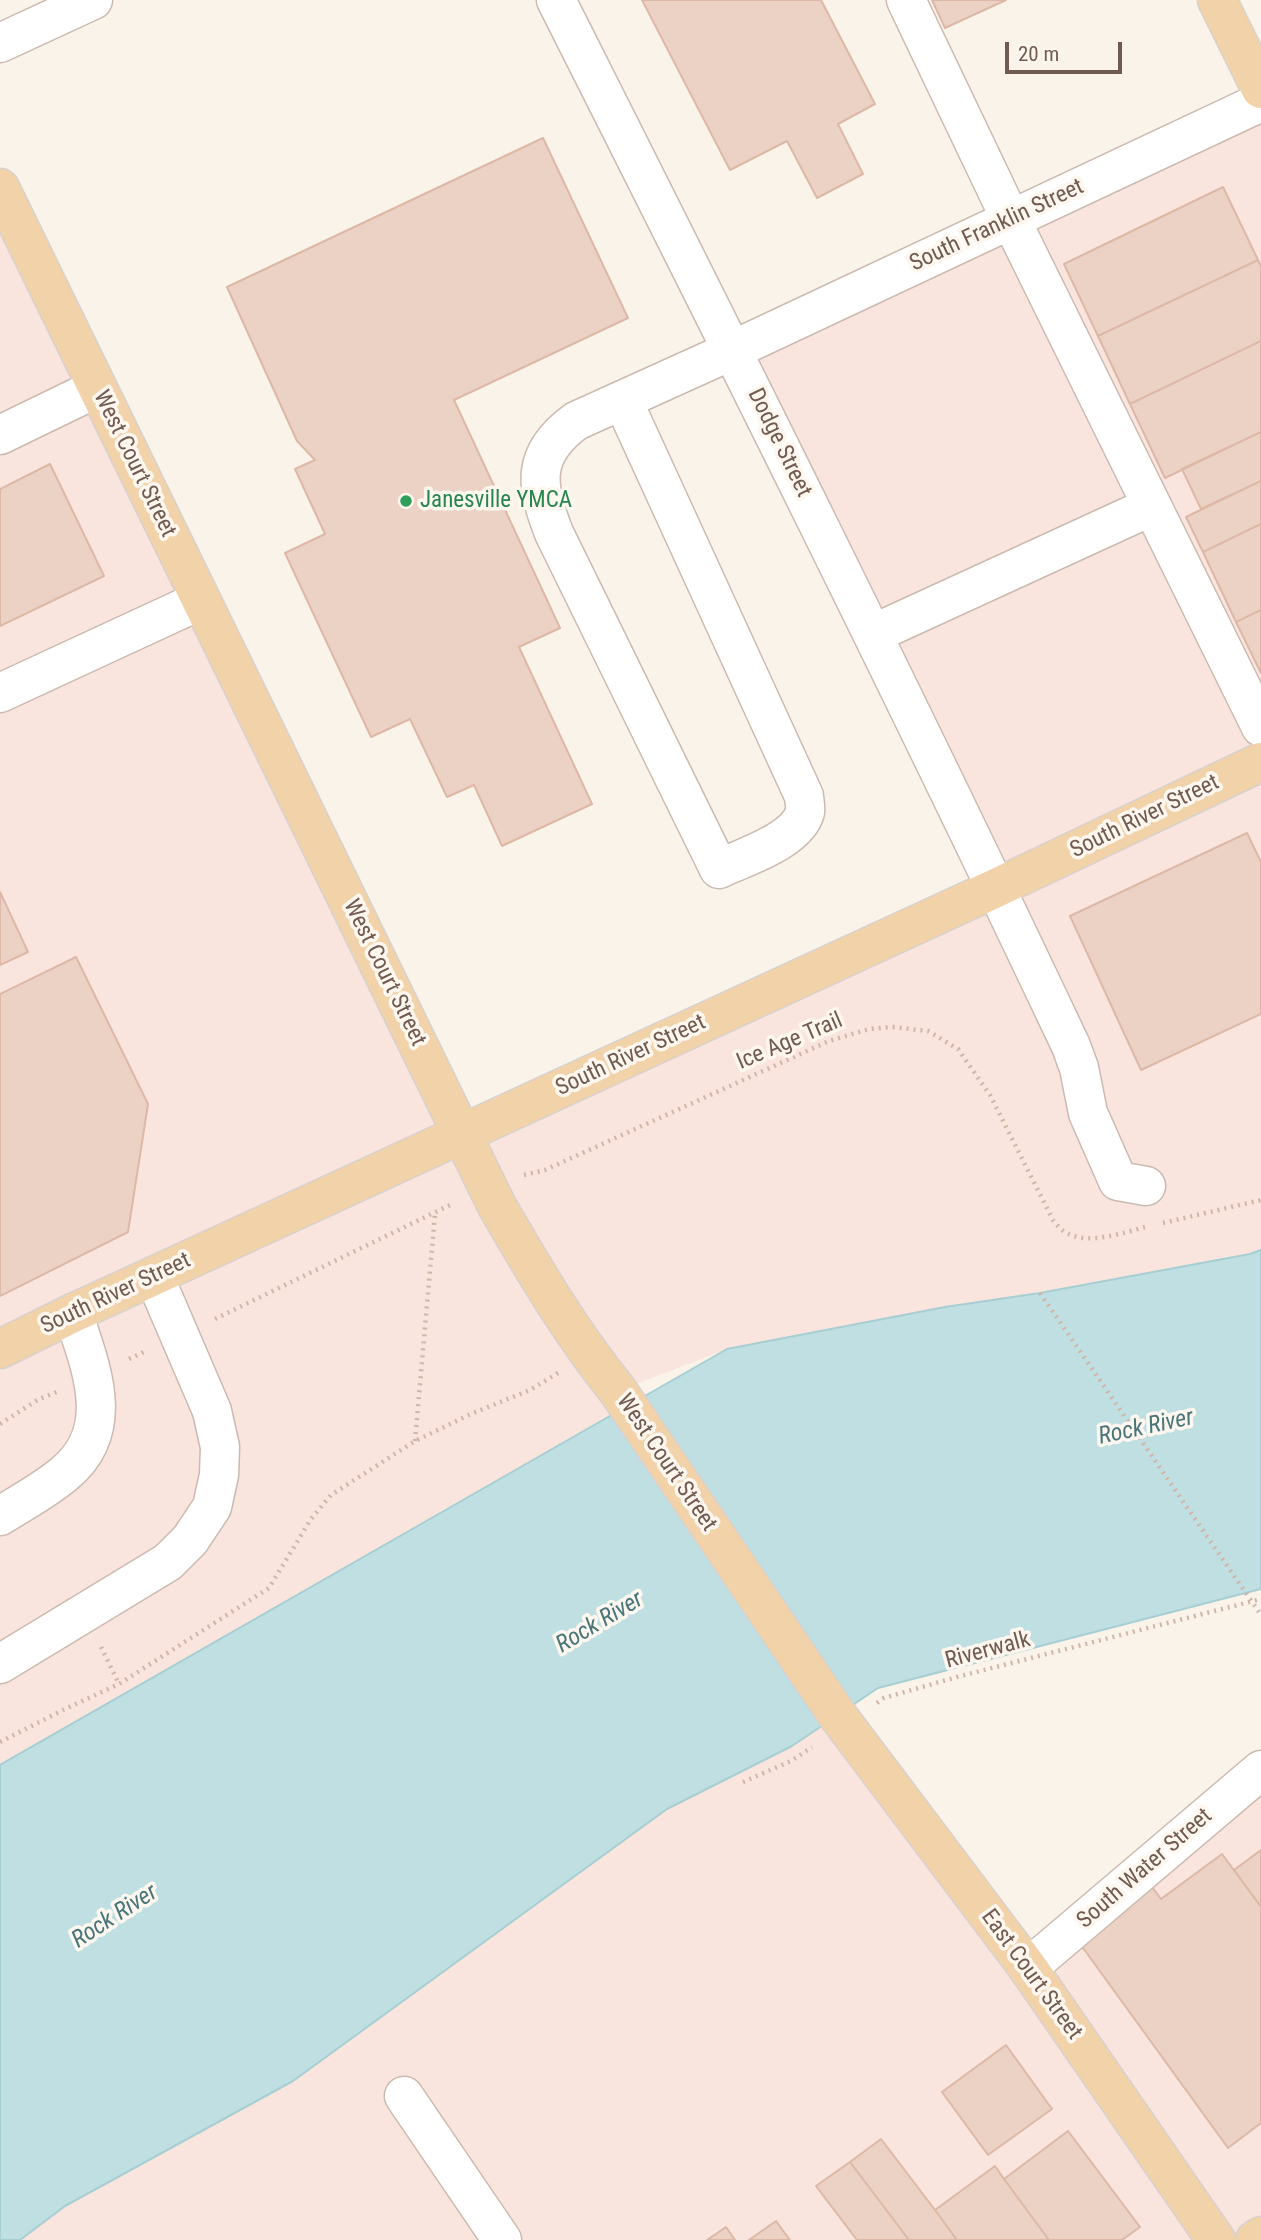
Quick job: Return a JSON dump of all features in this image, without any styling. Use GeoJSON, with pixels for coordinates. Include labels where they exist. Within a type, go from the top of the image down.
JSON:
{"type":"FeatureCollection","features":[{"type":"Feature","properties":{"kind":"main road"},"geometry":{"type":"LineString","coordinates":[[1217,0],[1261,89]]}},
{"type":"Feature","properties":{"kind":"main road","name":"West Court Street"},"geometry":{"type":"LineString","coordinates":[[0,188],[497,1206],[541,1283],[588,1353],[618,1391],[841,1720]]}},
{"type":"Feature","properties":{"kind":"main road","name":"South River Street"},"geometry":{"type":"LineString","coordinates":[[0,1349],[996,888],[1261,762]]}},
{"type":"Feature","properties":{"kind":"main road","name":"East Court Street"},"geometry":{"type":"LineString","coordinates":[[841,1720],[1028,1968],[1216,2240]]}},
{"type":"Feature","properties":{"kind":"main road"},"geometry":{"type":"LineString","coordinates":[[1255,2240],[1261,2236]]}},
{"type":"Feature","properties":{"kind":"street"},"geometry":{"type":"LineString","coordinates":[[0,44],[93,0]]}},
{"type":"Feature","properties":{"kind":"street","name":"Dodge Street"},"geometry":{"type":"LineString","coordinates":[[556,0],[733,350],[1072,1046],[1087,1113],[1118,1181],[1146,1186]]}},
{"type":"Feature","properties":{"kind":"street"},"geometry":{"type":"LineString","coordinates":[[906,0],[1011,220],[1261,727]]}},
{"type":"Feature","properties":{"kind":"street","name":"South Franklin Street"},"geometry":{"type":"LineString","coordinates":[[623,401],[804,796],[805,811],[796,829],[783,839],[719,869],[554,533],[542,504],[540,476],[545,452],[558,434],[576,421],[1261,102]]}},
{"type":"Feature","properties":{"kind":"street"},"geometry":{"type":"LineString","coordinates":[[0,435],[97,388]]}},
{"type":"Feature","properties":{"kind":"street"},"geometry":{"type":"LineString","coordinates":[[873,634],[1153,506]]}},
{"type":"Feature","properties":{"kind":"street"},"geometry":{"type":"LineString","coordinates":[[0,693],[201,600]]}},
{"type":"Feature","properties":{"kind":"street"},"geometry":{"type":"LineString","coordinates":[[0,1664],[168,1562],[190,1540],[212,1507],[219,1475],[220,1447],[212,1411],[153,1276]]}},
{"type":"Feature","properties":{"kind":"street"},"geometry":{"type":"LineString","coordinates":[[0,1517],[63,1475],[81,1456],[93,1433],[97,1407],[94,1375],[73,1313]]}},
{"type":"Feature","properties":{"kind":"street","name":"South Water Street"},"geometry":{"type":"LineString","coordinates":[[1028,1968],[1261,1770]]}},
{"type":"Feature","properties":{"kind":"street"},"geometry":{"type":"LineString","coordinates":[[404,2096],[502,2240]]}},
{"type":"Feature","properties":{"kind":"path","name":"Ice Age Trail"},"geometry":{"type":"LineString","coordinates":[[488,1183],[545,1170],[829,1041],[869,1029],[892,1027],[928,1031],[958,1049],[990,1095],[1053,1220],[1064,1232],[1080,1239],[1112,1235],[1261,1200]]}},
{"type":"Feature","properties":{"kind":"path"},"geometry":{"type":"LineString","coordinates":[[415,1441],[436,1213]]}},
{"type":"Feature","properties":{"kind":"path"},"geometry":{"type":"LineString","coordinates":[[1040,1293],[1261,1615]]}},
{"type":"Feature","properties":{"kind":"path"},"geometry":{"type":"LineString","coordinates":[[0,1742],[119,1684],[269,1588],[311,1519],[331,1495],[415,1441],[471,1414],[530,1391],[588,1353]]}},
{"type":"Feature","properties":{"kind":"path","name":"Riverwalk"},"geometry":{"type":"LineString","coordinates":[[743,1782],[791,1761],[841,1720],[884,1698],[1261,1599]]}},
{"type":"Feature","properties":{"kind":"path"},"geometry":{"type":"LineString","coordinates":[[98,1640],[119,1684]]}},
{"type":"Feature","properties":{"kind":"shaded area"},"geometry":{"type":"Polygon","coordinates":[[[1261,102],[1261,1250],[727,1349],[618,1391],[612,1415],[0,1765],[0,189],[463,1133],[996,888],[733,350],[1261,102]]]}},
{"type":"Feature","properties":{"kind":"shaded area"},"geometry":{"type":"Polygon","coordinates":[[[838,1716],[1028,1968],[1261,1770],[1261,2240],[20,2240],[65,2206],[293,2081],[667,1809],[792,1746],[838,1716]]]}},
{"type":"Feature","properties":{"kind":"water","name":"Rock River"},"geometry":{"type":"Polygon","coordinates":[[[1261,1250],[1261,1589],[878,1688],[792,1746],[667,1809],[293,2081],[65,2206],[20,2240],[0,2240],[0,1765],[727,1349],[1261,1250]]]}},
{"type":"Feature","properties":{"kind":"building"},"geometry":{"type":"Polygon","coordinates":[[[642,0],[821,0],[875,104],[838,124],[863,174],[817,198],[787,141],[730,170],[642,0]]]}},
{"type":"Feature","properties":{"kind":"building"},"geometry":{"type":"Polygon","coordinates":[[[932,0],[1006,0],[945,28],[932,0]]]}},
{"type":"Feature","properties":{"kind":"building","name":"Janesville YMCA"},"geometry":{"type":"Polygon","coordinates":[[[543,138],[628,318],[454,400],[560,628],[519,647],[592,804],[502,846],[474,785],[447,797],[410,719],[371,737],[285,553],[325,534],[295,469],[315,460],[297,441],[227,287],[543,138]]]}},
{"type":"Feature","properties":{"kind":"building"},"geometry":{"type":"Polygon","coordinates":[[[1223,187],[1258,260],[1098,336],[1064,264],[1223,187]]]}},
{"type":"Feature","properties":{"kind":"building"},"geometry":{"type":"Polygon","coordinates":[[[1258,260],[1261,266],[1261,341],[1130,404],[1098,336],[1258,260]]]}},
{"type":"Feature","properties":{"kind":"building"},"geometry":{"type":"Polygon","coordinates":[[[1261,341],[1261,432],[1165,478],[1130,404],[1261,341]]]}},
{"type":"Feature","properties":{"kind":"building"},"geometry":{"type":"Polygon","coordinates":[[[1261,432],[1261,481],[1201,509],[1182,469],[1261,432]]]}},
{"type":"Feature","properties":{"kind":"building"},"geometry":{"type":"Polygon","coordinates":[[[50,464],[104,576],[0,626],[0,489],[50,464]]]}},
{"type":"Feature","properties":{"kind":"building"},"geometry":{"type":"Polygon","coordinates":[[[1261,481],[1261,524],[1203,552],[1186,517],[1261,481]]]}},
{"type":"Feature","properties":{"kind":"building"},"geometry":{"type":"Polygon","coordinates":[[[1261,524],[1261,610],[1236,622],[1203,552],[1261,524]]]}},
{"type":"Feature","properties":{"kind":"building"},"geometry":{"type":"Polygon","coordinates":[[[1261,610],[1261,673],[1236,622],[1261,610]]]}},
{"type":"Feature","properties":{"kind":"building"},"geometry":{"type":"Polygon","coordinates":[[[1247,833],[1261,862],[1261,1014],[1141,1070],[1070,916],[1247,833]]]}},
{"type":"Feature","properties":{"kind":"building"},"geometry":{"type":"Polygon","coordinates":[[[0,892],[28,952],[0,965],[0,892]]]}},
{"type":"Feature","properties":{"kind":"building"},"geometry":{"type":"Polygon","coordinates":[[[76,957],[148,1104],[128,1232],[0,1296],[0,994],[76,957]]]}},
{"type":"Feature","properties":{"kind":"building"},"geometry":{"type":"Polygon","coordinates":[[[1261,1850],[1261,1907],[1234,1870],[1261,1850]]]}},
{"type":"Feature","properties":{"kind":"building"},"geometry":{"type":"Polygon","coordinates":[[[1222,1854],[1261,1907],[1261,2123],[1228,2148],[1078,1941],[1152,1887],[1161,1899],[1222,1854]]]}},
{"type":"Feature","properties":{"kind":"building"},"geometry":{"type":"Polygon","coordinates":[[[1006,2045],[1052,2109],[988,2155],[942,2092],[1006,2045]]]}},
{"type":"Feature","properties":{"kind":"building"},"geometry":{"type":"Polygon","coordinates":[[[1068,2131],[1140,2227],[1122,2240],[1049,2240],[1004,2179],[1068,2131]]]}},
{"type":"Feature","properties":{"kind":"building"},"geometry":{"type":"Polygon","coordinates":[[[881,2139],[957,2240],[909,2240],[850,2162],[881,2139]]]}},
{"type":"Feature","properties":{"kind":"building"},"geometry":{"type":"Polygon","coordinates":[[[850,2162],[909,2240],[857,2240],[816,2186],[850,2162]]]}},
{"type":"Feature","properties":{"kind":"building"},"geometry":{"type":"Polygon","coordinates":[[[995,2166],[1049,2240],[957,2240],[935,2210],[995,2166]]]}},
{"type":"Feature","properties":{"kind":"building"},"geometry":{"type":"Polygon","coordinates":[[[776,2221],[790,2240],[749,2240],[776,2221]]]}},
{"type":"Feature","properties":{"kind":"building"},"geometry":{"type":"Polygon","coordinates":[[[726,2227],[735,2240],[707,2240],[726,2227]]]}},
{"type":"Feature","properties":{"kind":"place","name":"Janesville YMCA"},"geometry":{"type":"Point","coordinates":[406,501]}}]}
